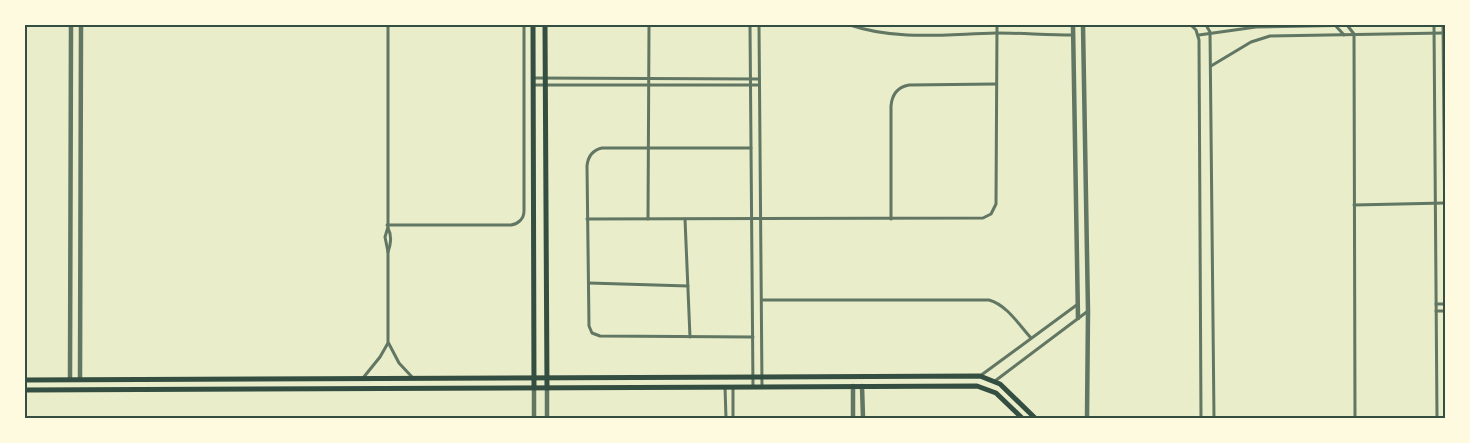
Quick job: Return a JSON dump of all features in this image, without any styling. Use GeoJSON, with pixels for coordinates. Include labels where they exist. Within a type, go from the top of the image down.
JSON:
{"type":"FeatureCollection","features":[{"type":"Feature","properties":{"kind":"main road"},"geometry":{"type":"LineString","coordinates":[[533,25],[534,388]]}},
{"type":"Feature","properties":{"kind":"main road"},"geometry":{"type":"LineString","coordinates":[[544,25],[547,388]]}},
{"type":"Feature","properties":{"kind":"main road"},"geometry":{"type":"LineString","coordinates":[[25,380],[980,376],[995,381],[1035,418]]}},
{"type":"Feature","properties":{"kind":"main road"},"geometry":{"type":"LineString","coordinates":[[199,379],[199,390]]}},
{"type":"Feature","properties":{"kind":"main road"},"geometry":{"type":"LineString","coordinates":[[25,390],[978,386],[996,393],[1022,418]]}},
{"type":"Feature","properties":{"kind":"street"},"geometry":{"type":"LineString","coordinates":[[70,379],[71,25]]}},
{"type":"Feature","properties":{"kind":"street"},"geometry":{"type":"LineString","coordinates":[[80,379],[81,25]]}},
{"type":"Feature","properties":{"kind":"street"},"geometry":{"type":"LineString","coordinates":[[388,25],[388,226],[391,237],[388,252]]}},
{"type":"Feature","properties":{"kind":"street"},"geometry":{"type":"LineString","coordinates":[[388,226],[511,225],[517,223],[523,216],[524,25]]}},
{"type":"Feature","properties":{"kind":"street"},"geometry":{"type":"LineString","coordinates":[[648,219],[649,25]]}},
{"type":"Feature","properties":{"kind":"street"},"geometry":{"type":"LineString","coordinates":[[750,25],[753,387]]}},
{"type":"Feature","properties":{"kind":"street"},"geometry":{"type":"LineString","coordinates":[[759,25],[762,387]]}},
{"type":"Feature","properties":{"kind":"street"},"geometry":{"type":"LineString","coordinates":[[850,25],[874,32],[903,36],[997,33],[1074,35]]}},
{"type":"Feature","properties":{"kind":"street"},"geometry":{"type":"LineString","coordinates":[[587,219],[983,218],[994,210],[996,204],[997,25]]}},
{"type":"Feature","properties":{"kind":"street"},"geometry":{"type":"LineString","coordinates":[[1074,25],[1078,318]]}},
{"type":"Feature","properties":{"kind":"street"},"geometry":{"type":"LineString","coordinates":[[1083,25],[1088,297],[1087,418]]}},
{"type":"Feature","properties":{"kind":"street"},"geometry":{"type":"LineString","coordinates":[[1191,25],[1199,35],[1201,418]]}},
{"type":"Feature","properties":{"kind":"street"},"geometry":{"type":"LineString","coordinates":[[1206,25],[1210,32],[1214,418]]}},
{"type":"Feature","properties":{"kind":"street"},"geometry":{"type":"LineString","coordinates":[[1335,25],[1344,35]]}},
{"type":"Feature","properties":{"kind":"street"},"geometry":{"type":"LineString","coordinates":[[1347,25],[1354,34],[1355,418]]}},
{"type":"Feature","properties":{"kind":"street"},"geometry":{"type":"LineString","coordinates":[[1199,35],[1210,32],[1279,26],[1361,25]]}},
{"type":"Feature","properties":{"kind":"street"},"geometry":{"type":"LineString","coordinates":[[1434,25],[1437,418]]}},
{"type":"Feature","properties":{"kind":"street"},"geometry":{"type":"LineString","coordinates":[[1443,25],[1445,243]]}},
{"type":"Feature","properties":{"kind":"street"},"geometry":{"type":"LineString","coordinates":[[1210,66],[1242,46],[1260,38],[1280,35],[1443,33]]}},
{"type":"Feature","properties":{"kind":"street"},"geometry":{"type":"LineString","coordinates":[[533,78],[759,79]]}},
{"type":"Feature","properties":{"kind":"street"},"geometry":{"type":"LineString","coordinates":[[533,85],[759,84]]}},
{"type":"Feature","properties":{"kind":"street"},"geometry":{"type":"LineString","coordinates":[[891,219],[891,106],[892,98],[897,91],[902,86],[909,85],[996,84]]}},
{"type":"Feature","properties":{"kind":"street"},"geometry":{"type":"LineString","coordinates":[[1435,138],[1444,138]]}},
{"type":"Feature","properties":{"kind":"street"},"geometry":{"type":"LineString","coordinates":[[1434,144],[1444,144]]}},
{"type":"Feature","properties":{"kind":"street"},"geometry":{"type":"LineString","coordinates":[[751,148],[602,148],[590,155],[587,166],[587,219],[589,326],[594,334],[600,336],[753,337]]}},
{"type":"Feature","properties":{"kind":"street"},"geometry":{"type":"LineString","coordinates":[[1354,205],[1445,203]]}},
{"type":"Feature","properties":{"kind":"street"},"geometry":{"type":"LineString","coordinates":[[685,219],[690,337]]}},
{"type":"Feature","properties":{"kind":"street"},"geometry":{"type":"LineString","coordinates":[[388,226],[385,237],[388,252],[388,342],[399,363],[413,378]]}},
{"type":"Feature","properties":{"kind":"street"},"geometry":{"type":"LineString","coordinates":[[588,283],[688,286]]}},
{"type":"Feature","properties":{"kind":"street"},"geometry":{"type":"LineString","coordinates":[[980,376],[1088,297]]}},
{"type":"Feature","properties":{"kind":"street"},"geometry":{"type":"LineString","coordinates":[[762,300],[989,300],[1004,308],[1031,338]]}},
{"type":"Feature","properties":{"kind":"street"},"geometry":{"type":"LineString","coordinates":[[1436,304],[1445,304]]}},
{"type":"Feature","properties":{"kind":"street"},"geometry":{"type":"LineString","coordinates":[[995,381],[1088,311]]}},
{"type":"Feature","properties":{"kind":"street"},"geometry":{"type":"LineString","coordinates":[[1436,311],[1445,311]]}},
{"type":"Feature","properties":{"kind":"street"},"geometry":{"type":"LineString","coordinates":[[362,379],[380,357],[388,342]]}},
{"type":"Feature","properties":{"kind":"street"},"geometry":{"type":"LineString","coordinates":[[853,386],[853,418]]}},
{"type":"Feature","properties":{"kind":"street"},"geometry":{"type":"LineString","coordinates":[[862,386],[863,418]]}},
{"type":"Feature","properties":{"kind":"street"},"geometry":{"type":"LineString","coordinates":[[733,387],[733,418]]}},
{"type":"Feature","properties":{"kind":"street"},"geometry":{"type":"LineString","coordinates":[[534,388],[534,418]]}},
{"type":"Feature","properties":{"kind":"street"},"geometry":{"type":"LineString","coordinates":[[547,388],[547,418]]}},
{"type":"Feature","properties":{"kind":"street"},"geometry":{"type":"LineString","coordinates":[[725,388],[726,418]]}}]}
